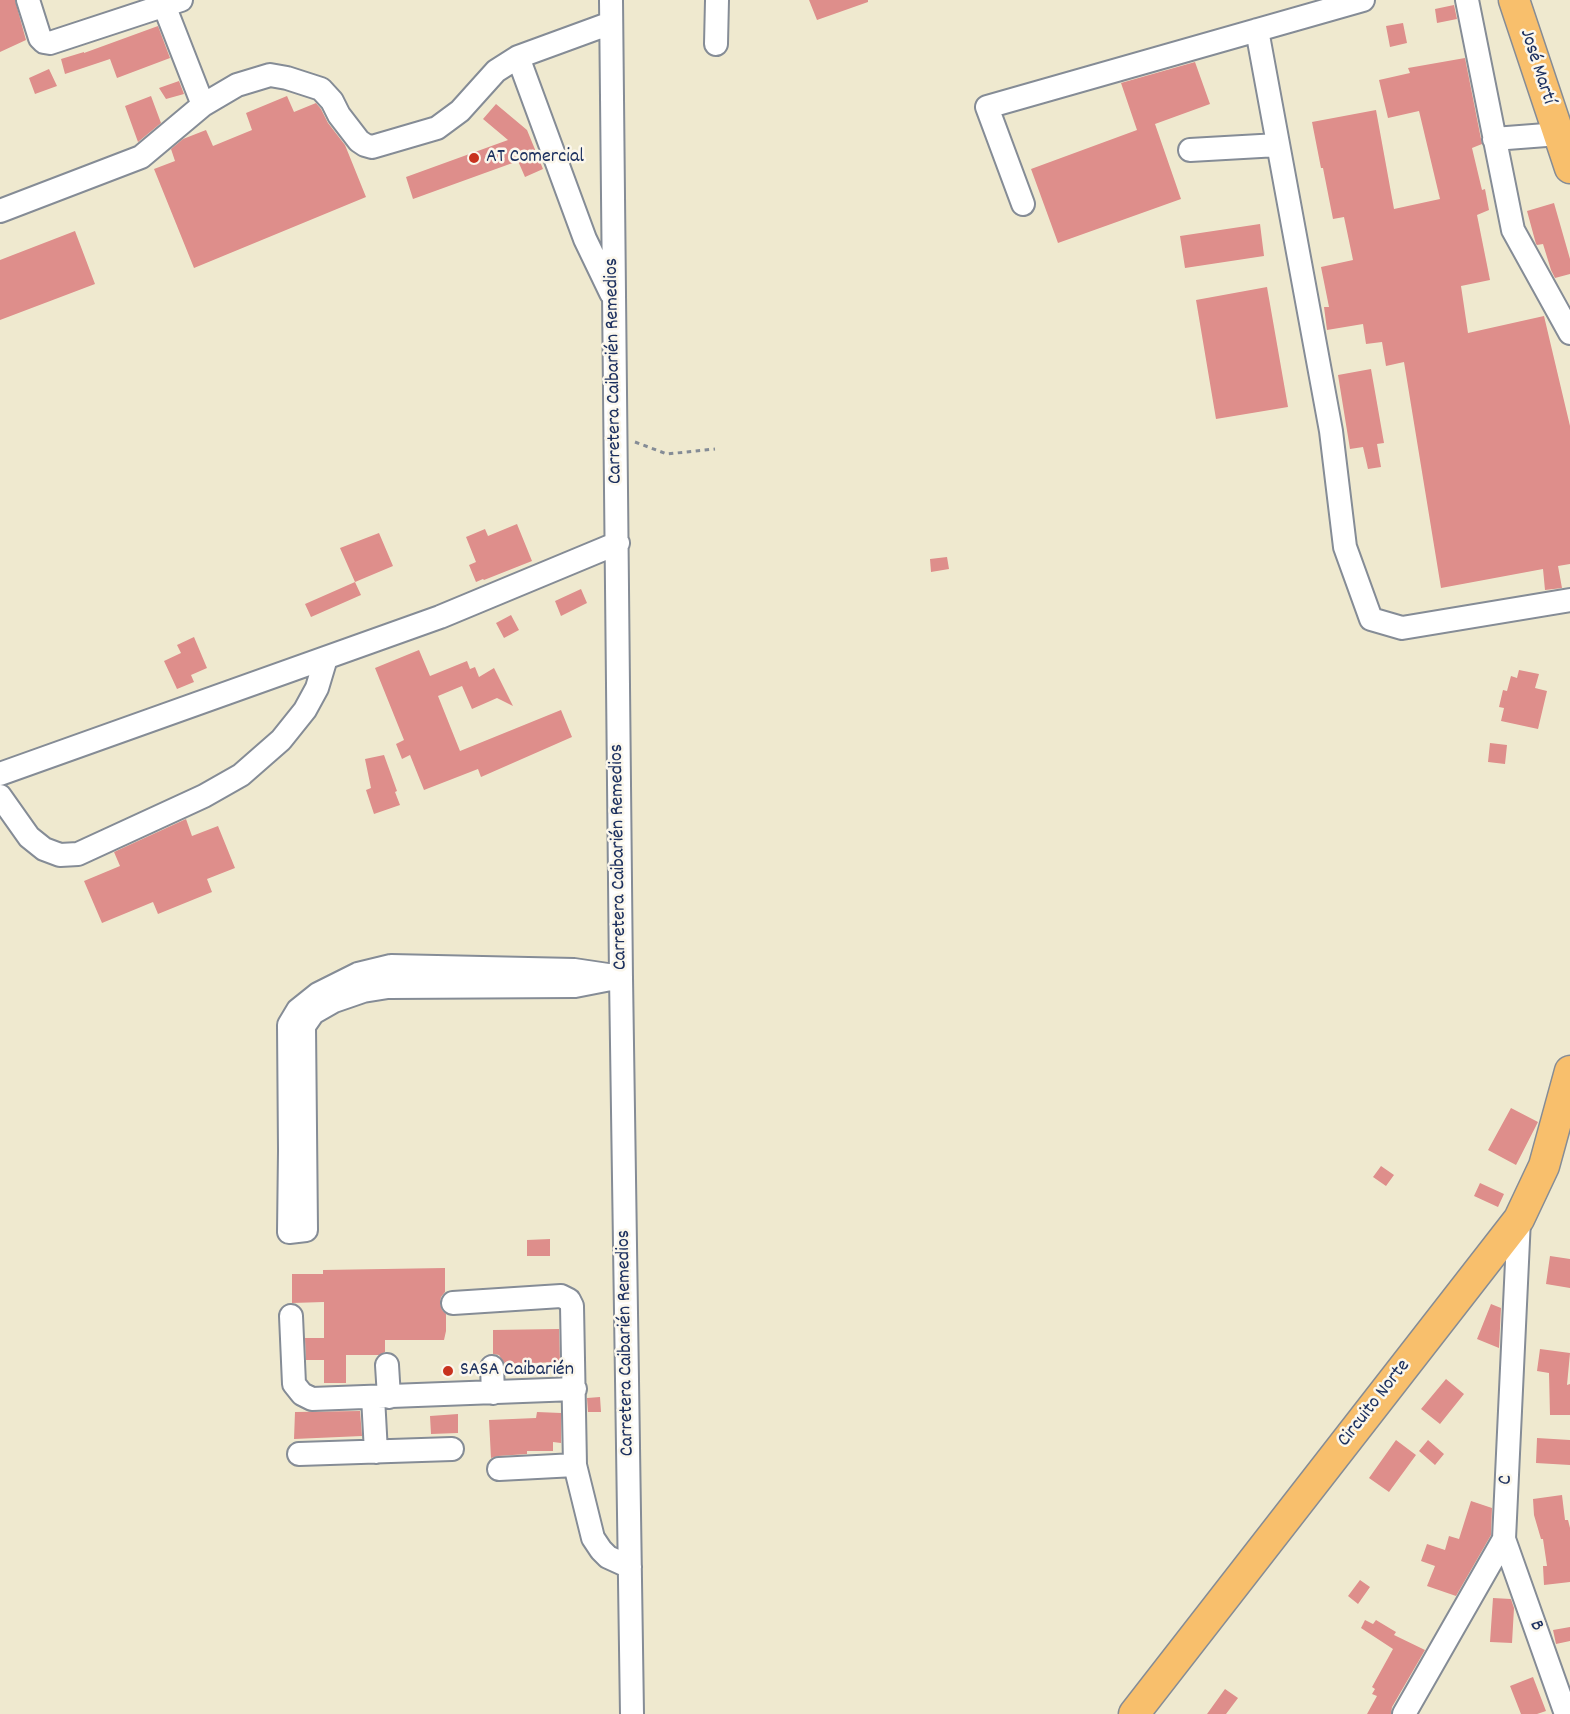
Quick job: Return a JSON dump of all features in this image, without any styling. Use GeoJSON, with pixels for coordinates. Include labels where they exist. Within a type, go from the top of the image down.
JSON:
{"type":"FeatureCollection","features":[{"type":"Feature","properties":{"kind":"main road","name":"José Martí"},"geometry":{"type":"LineString","coordinates":[[1514,0],[1570,168]]}},
{"type":"Feature","properties":{"kind":"main road","name":"Circuito Norte"},"geometry":{"type":"LineString","coordinates":[[1135,1714],[1519,1219],[1544,1167],[1569,1087]]}},
{"type":"Feature","properties":{"kind":"street"},"geometry":{"type":"LineString","coordinates":[[28,0],[40,38],[50,43],[169,2],[203,105]]}},
{"type":"Feature","properties":{"kind":"street","name":"Carretera Caibarién Remedios"},"geometry":{"type":"LineString","coordinates":[[611,0],[621,977],[632,1714]]}},
{"type":"Feature","properties":{"kind":"street"},"geometry":{"type":"LineString","coordinates":[[716,44],[717,0]]}},
{"type":"Feature","properties":{"kind":"street"},"geometry":{"type":"LineString","coordinates":[[1023,204],[987,107],[1363,0]]}},
{"type":"Feature","properties":{"kind":"street"},"geometry":{"type":"LineString","coordinates":[[1467,0],[1513,230],[1570,333]]}},
{"type":"Feature","properties":{"kind":"street"},"geometry":{"type":"LineString","coordinates":[[0,212],[141,156],[203,105],[237,85],[270,75],[321,88],[359,141],[372,147],[437,128],[460,111],[496,70],[518,57],[611,23]]}},
{"type":"Feature","properties":{"kind":"street"},"geometry":{"type":"LineString","coordinates":[[1257,30],[1331,431],[1345,547],[1371,619],[1402,628],[1570,600]]}},
{"type":"Feature","properties":{"kind":"street"},"geometry":{"type":"LineString","coordinates":[[518,57],[585,239],[615,301]]}},
{"type":"Feature","properties":{"kind":"street"},"geometry":{"type":"LineString","coordinates":[[1494,139],[1559,134]]}},
{"type":"Feature","properties":{"kind":"street"},"geometry":{"type":"LineString","coordinates":[[1190,150],[1278,145]]}},
{"type":"Feature","properties":{"kind":"street"},"geometry":{"type":"LineString","coordinates":[[0,774],[440,617],[618,543]]}},
{"type":"Feature","properties":{"kind":"street"},"geometry":{"type":"LineString","coordinates":[[0,796],[28,837],[44,849],[60,855],[78,854],[204,796],[241,775],[281,740],[305,710],[317,688],[326,658]]}},
{"type":"Feature","properties":{"kind":"street"},"geometry":{"type":"LineString","coordinates":[[391,966],[574,970],[621,977],[575,986],[388,987],[363,991],[334,1000],[313,1013],[304,1026],[306,1230],[289,1232],[289,1025],[298,1010],[318,994],[358,974],[391,966]]}},
{"type":"Feature","properties":{"kind":"street","name":"C"},"geometry":{"type":"LineString","coordinates":[[1404,1714],[1504,1539],[1519,1219]]}},
{"type":"Feature","properties":{"kind":"street"},"geometry":{"type":"LineString","coordinates":[[453,1303],[561,1296],[569,1300],[572,1306],[575,1465],[593,1538],[608,1557],[630,1567]]}},
{"type":"Feature","properties":{"kind":"street"},"geometry":{"type":"LineString","coordinates":[[291,1316],[294,1384],[302,1394],[312,1399],[575,1389]]}},
{"type":"Feature","properties":{"kind":"street"},"geometry":{"type":"LineString","coordinates":[[376,1452],[381,1397],[387,1365]]}},
{"type":"Feature","properties":{"kind":"street"},"geometry":{"type":"LineString","coordinates":[[492,1367],[493,1393]]}},
{"type":"Feature","properties":{"kind":"street"},"geometry":{"type":"LineString","coordinates":[[298,1454],[452,1449]]}},
{"type":"Feature","properties":{"kind":"street"},"geometry":{"type":"LineString","coordinates":[[499,1469],[575,1465]]}},
{"type":"Feature","properties":{"kind":"street","name":"B"},"geometry":{"type":"LineString","coordinates":[[1504,1539],[1566,1714]]}},
{"type":"Feature","properties":{"kind":"path"},"geometry":{"type":"LineString","coordinates":[[616,435],[667,454],[715,449]]}},
{"type":"Feature","properties":{"kind":"building"},"geometry":{"type":"Polygon","coordinates":[[[0,0],[15,0],[26,40],[0,52],[0,0]]]}},
{"type":"Feature","properties":{"kind":"building"},"geometry":{"type":"Polygon","coordinates":[[[809,0],[868,0],[868,2],[817,20],[809,0]]]}},
{"type":"Feature","properties":{"kind":"building"},"geometry":{"type":"Polygon","coordinates":[[[1454,5],[1457,19],[1437,23],[1435,9],[1454,5]]]}},
{"type":"Feature","properties":{"kind":"building"},"geometry":{"type":"Polygon","coordinates":[[[1403,23],[1407,43],[1390,47],[1386,26],[1403,23]]]}},
{"type":"Feature","properties":{"kind":"building"},"geometry":{"type":"Polygon","coordinates":[[[158,26],[170,58],[117,78],[110,59],[65,74],[61,59],[158,26]]]}},
{"type":"Feature","properties":{"kind":"building"},"geometry":{"type":"Polygon","coordinates":[[[1465,58],[1482,144],[1472,148],[1489,210],[1477,215],[1490,280],[1461,286],[1468,333],[1544,316],[1570,426],[1570,564],[1558,566],[1562,588],[1545,590],[1543,569],[1441,588],[1404,362],[1386,366],[1382,342],[1366,344],[1363,324],[1327,330],[1324,307],[1329,307],[1321,267],[1353,260],[1344,217],[1333,219],[1312,122],[1376,110],[1394,209],[1440,199],[1419,111],[1388,118],[1379,80],[1410,73],[1408,68],[1465,58]]]}},
{"type":"Feature","properties":{"kind":"building"},"geometry":{"type":"Polygon","coordinates":[[[1195,62],[1210,104],[1155,124],[1181,199],[1058,243],[1031,169],[1137,130],[1121,83],[1195,62]]]}},
{"type":"Feature","properties":{"kind":"building"},"geometry":{"type":"Polygon","coordinates":[[[49,69],[57,86],[35,94],[29,78],[49,69]]]}},
{"type":"Feature","properties":{"kind":"building"},"geometry":{"type":"Polygon","coordinates":[[[179,81],[184,94],[166,99],[159,88],[179,81]]]}},
{"type":"Feature","properties":{"kind":"building"},"geometry":{"type":"Polygon","coordinates":[[[151,96],[161,123],[138,142],[125,106],[151,96]]]}},
{"type":"Feature","properties":{"kind":"building"},"geometry":{"type":"Polygon","coordinates":[[[287,96],[294,112],[316,103],[321,109],[328,123],[345,145],[366,197],[194,268],[154,169],[175,161],[171,149],[183,139],[206,130],[213,146],[252,130],[246,113],[287,96]]]}},
{"type":"Feature","properties":{"kind":"building"},"geometry":{"type":"Polygon","coordinates":[[[496,104],[527,130],[543,169],[525,177],[518,161],[413,199],[406,177],[508,140],[483,119],[496,104]]]}},
{"type":"Feature","properties":{"kind":"building"},"geometry":{"type":"Polygon","coordinates":[[[1554,203],[1570,259],[1570,274],[1555,278],[1543,244],[1536,244],[1527,211],[1554,203]]]}},
{"type":"Feature","properties":{"kind":"building"},"geometry":{"type":"Polygon","coordinates":[[[1260,224],[1264,256],[1185,268],[1180,236],[1260,224]]]}},
{"type":"Feature","properties":{"kind":"building"},"geometry":{"type":"Polygon","coordinates":[[[75,231],[95,284],[0,320],[0,260],[75,231]]]}},
{"type":"Feature","properties":{"kind":"building"},"geometry":{"type":"Polygon","coordinates":[[[1267,287],[1288,407],[1216,419],[1196,300],[1267,287]]]}},
{"type":"Feature","properties":{"kind":"building"},"geometry":{"type":"Polygon","coordinates":[[[1371,369],[1384,443],[1377,444],[1381,467],[1368,469],[1363,447],[1350,449],[1338,375],[1371,369]]]}},
{"type":"Feature","properties":{"kind":"building"},"geometry":{"type":"Polygon","coordinates":[[[517,524],[532,561],[476,582],[469,565],[476,562],[466,537],[485,529],[488,536],[517,524]]]}},
{"type":"Feature","properties":{"kind":"building"},"geometry":{"type":"Polygon","coordinates":[[[379,533],[393,566],[355,582],[340,548],[379,533]]]}},
{"type":"Feature","properties":{"kind":"building"},"geometry":{"type":"Polygon","coordinates":[[[947,557],[949,569],[931,572],[930,559],[947,557]]]}},
{"type":"Feature","properties":{"kind":"building"},"geometry":{"type":"Polygon","coordinates":[[[355,582],[361,595],[311,617],[305,604],[355,582]]]}},
{"type":"Feature","properties":{"kind":"building"},"geometry":{"type":"Polygon","coordinates":[[[581,589],[587,603],[561,616],[555,601],[581,589]]]}},
{"type":"Feature","properties":{"kind":"building"},"geometry":{"type":"Polygon","coordinates":[[[511,615],[519,630],[504,638],[496,623],[511,615]]]}},
{"type":"Feature","properties":{"kind":"building"},"geometry":{"type":"Polygon","coordinates":[[[194,637],[207,668],[191,675],[194,682],[177,689],[164,661],[181,653],[177,645],[194,637]]]}},
{"type":"Feature","properties":{"kind":"building"},"geometry":{"type":"Polygon","coordinates":[[[419,650],[430,676],[467,661],[470,669],[475,667],[479,677],[494,668],[513,706],[497,698],[472,709],[462,686],[438,696],[460,751],[561,710],[572,737],[481,777],[478,769],[424,790],[410,755],[402,759],[396,744],[404,740],[375,668],[419,650]]]}},
{"type":"Feature","properties":{"kind":"building"},"geometry":{"type":"Polygon","coordinates":[[[1519,670],[1539,674],[1535,688],[1547,691],[1538,729],[1501,721],[1504,708],[1499,707],[1503,690],[1507,691],[1511,676],[1517,678],[1519,670]]]}},
{"type":"Feature","properties":{"kind":"building"},"geometry":{"type":"Polygon","coordinates":[[[1490,743],[1507,745],[1505,764],[1488,762],[1490,743]]]}},
{"type":"Feature","properties":{"kind":"building"},"geometry":{"type":"Polygon","coordinates":[[[384,755],[400,805],[374,814],[366,790],[371,788],[365,759],[384,755]]]}},
{"type":"Feature","properties":{"kind":"building"},"geometry":{"type":"Polygon","coordinates":[[[186,819],[192,836],[218,826],[235,868],[207,879],[212,892],[158,914],[153,902],[102,923],[84,881],[120,866],[114,852],[186,819]]]}},
{"type":"Feature","properties":{"kind":"building"},"geometry":{"type":"Polygon","coordinates":[[[1511,1108],[1538,1122],[1516,1165],[1488,1150],[1511,1108]]]}},
{"type":"Feature","properties":{"kind":"building"},"geometry":{"type":"Polygon","coordinates":[[[1381,1166],[1394,1175],[1386,1186],[1373,1177],[1381,1166]]]}},
{"type":"Feature","properties":{"kind":"building"},"geometry":{"type":"Polygon","coordinates":[[[1480,1183],[1504,1194],[1498,1207],[1474,1196],[1480,1183]]]}},
{"type":"Feature","properties":{"kind":"building"},"geometry":{"type":"Polygon","coordinates":[[[550,1239],[550,1256],[527,1256],[527,1240],[550,1239]]]}},
{"type":"Feature","properties":{"kind":"building"},"geometry":{"type":"Polygon","coordinates":[[[1550,1256],[1570,1259],[1570,1288],[1546,1284],[1550,1256]]]}},
{"type":"Feature","properties":{"kind":"building"},"geometry":{"type":"Polygon","coordinates":[[[445,1268],[445,1292],[440,1303],[446,1314],[444,1340],[385,1340],[385,1352],[379,1355],[346,1355],[346,1383],[324,1383],[324,1360],[306,1360],[305,1338],[324,1338],[324,1302],[292,1303],[292,1274],[323,1274],[323,1270],[445,1268]]]}},
{"type":"Feature","properties":{"kind":"building"},"geometry":{"type":"Polygon","coordinates":[[[1491,1304],[1501,1308],[1499,1348],[1477,1339],[1491,1304]]]}},
{"type":"Feature","properties":{"kind":"building"},"geometry":{"type":"Polygon","coordinates":[[[559,1329],[560,1362],[505,1364],[499,1355],[493,1354],[493,1330],[559,1329]]]}},
{"type":"Feature","properties":{"kind":"building"},"geometry":{"type":"Polygon","coordinates":[[[1540,1349],[1570,1353],[1567,1385],[1570,1384],[1570,1415],[1550,1415],[1549,1373],[1537,1371],[1540,1349]]]}},
{"type":"Feature","properties":{"kind":"building"},"geometry":{"type":"Polygon","coordinates":[[[1446,1379],[1464,1394],[1440,1424],[1421,1409],[1446,1379]]]}},
{"type":"Feature","properties":{"kind":"building"},"geometry":{"type":"Polygon","coordinates":[[[600,1397],[601,1412],[588,1412],[587,1398],[600,1397]]]}},
{"type":"Feature","properties":{"kind":"building"},"geometry":{"type":"Polygon","coordinates":[[[360,1411],[362,1436],[294,1439],[295,1412],[360,1411]]]}},
{"type":"Feature","properties":{"kind":"building"},"geometry":{"type":"Polygon","coordinates":[[[537,1412],[561,1413],[561,1443],[553,1442],[553,1451],[527,1451],[527,1454],[491,1458],[489,1420],[536,1418],[537,1412]]]}},
{"type":"Feature","properties":{"kind":"building"},"geometry":{"type":"Polygon","coordinates":[[[458,1414],[458,1433],[431,1434],[430,1416],[458,1414]]]}},
{"type":"Feature","properties":{"kind":"building"},"geometry":{"type":"Polygon","coordinates":[[[1537,1438],[1570,1440],[1570,1465],[1536,1463],[1537,1438]]]}},
{"type":"Feature","properties":{"kind":"building"},"geometry":{"type":"Polygon","coordinates":[[[1396,1440],[1416,1455],[1389,1492],[1369,1478],[1396,1440]]]}},
{"type":"Feature","properties":{"kind":"building"},"geometry":{"type":"Polygon","coordinates":[[[1428,1440],[1444,1454],[1435,1465],[1419,1451],[1428,1440]]]}},
{"type":"Feature","properties":{"kind":"building"},"geometry":{"type":"Polygon","coordinates":[[[1562,1495],[1565,1520],[1568,1520],[1570,1528],[1570,1582],[1544,1585],[1543,1566],[1547,1566],[1543,1539],[1541,1539],[1534,1515],[1533,1499],[1562,1495]]]}},
{"type":"Feature","properties":{"kind":"building"},"geometry":{"type":"Polygon","coordinates":[[[1471,1501],[1492,1508],[1491,1535],[1456,1596],[1427,1586],[1435,1566],[1421,1561],[1427,1544],[1445,1550],[1449,1536],[1459,1539],[1471,1501]]]}},
{"type":"Feature","properties":{"kind":"building"},"geometry":{"type":"Polygon","coordinates":[[[1360,1580],[1370,1587],[1358,1604],[1348,1596],[1360,1580]]]}},
{"type":"Feature","properties":{"kind":"building"},"geometry":{"type":"Polygon","coordinates":[[[1493,1598],[1511,1599],[1514,1608],[1512,1643],[1490,1642],[1493,1598]]]}},
{"type":"Feature","properties":{"kind":"building"},"geometry":{"type":"Polygon","coordinates":[[[1365,1620],[1373,1624],[1376,1620],[1396,1632],[1394,1635],[1425,1650],[1392,1707],[1391,1714],[1367,1714],[1377,1696],[1372,1694],[1375,1689],[1372,1687],[1393,1649],[1361,1628],[1365,1620]]]}},
{"type":"Feature","properties":{"kind":"building"},"geometry":{"type":"Polygon","coordinates":[[[1570,1627],[1570,1641],[1556,1644],[1553,1630],[1570,1627]]]}},
{"type":"Feature","properties":{"kind":"building"},"geometry":{"type":"Polygon","coordinates":[[[1533,1677],[1546,1711],[1537,1714],[1521,1714],[1510,1686],[1533,1677]]]}},
{"type":"Feature","properties":{"kind":"building"},"geometry":{"type":"Polygon","coordinates":[[[1225,1689],[1238,1698],[1226,1714],[1207,1714],[1225,1689]]]}},
{"type":"Feature","properties":{"kind":"place","name":"AT Comercial"},"geometry":{"type":"Point","coordinates":[474,158]}},
{"type":"Feature","properties":{"kind":"place","name":"SASA Caibarién"},"geometry":{"type":"Point","coordinates":[448,1371]}}]}
